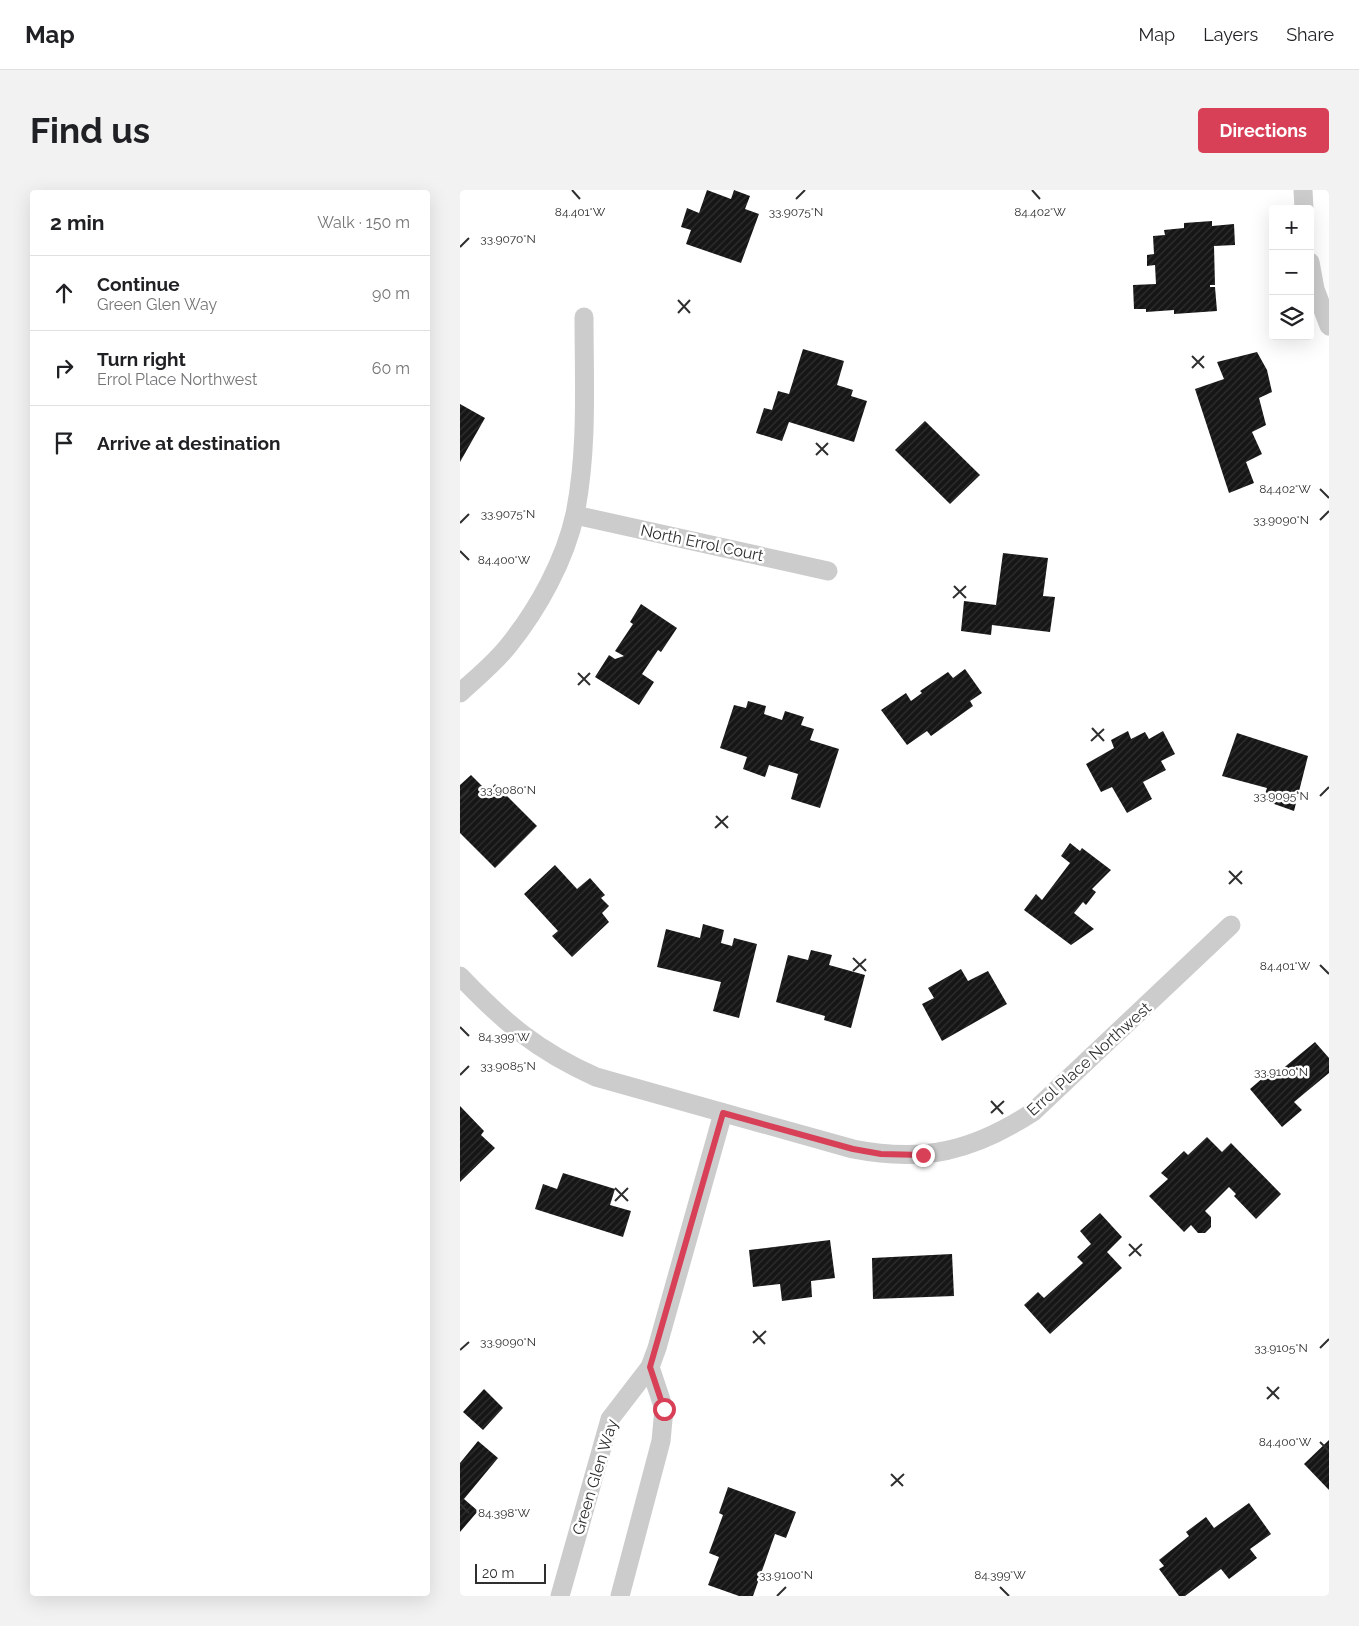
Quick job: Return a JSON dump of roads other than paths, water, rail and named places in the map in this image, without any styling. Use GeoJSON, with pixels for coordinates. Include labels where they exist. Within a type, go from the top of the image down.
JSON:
{"type":"FeatureCollection","features":[{"type":"Feature","properties":{"kind":"street"},"geometry":{"type":"LineString","coordinates":[[1304,190],[1304,205]]}},
{"type":"Feature","properties":{"kind":"street"},"geometry":{"type":"LineString","coordinates":[[1314,284],[1329,326]]}},
{"type":"Feature","properties":{"kind":"street"},"geometry":{"type":"LineString","coordinates":[[460,694],[508,646],[530,616],[552,576],[575,515],[585,435],[584,317]]}},
{"type":"Feature","properties":{"kind":"street","name":"North Errol Court"},"geometry":{"type":"LineString","coordinates":[[575,515],[828,571]]}},
{"type":"Feature","properties":{"kind":"street","name":"Errol Place Northwest"},"geometry":{"type":"LineString","coordinates":[[460,976],[491,1009],[532,1043],[561,1061],[596,1077],[723,1113],[881,1154],[923,1155],[971,1145],[1004,1131],[1033,1112],[1231,925]]}},
{"type":"Feature","properties":{"kind":"street","name":"Green Glen Way"},"geometry":{"type":"LineString","coordinates":[[560,1596],[610,1419],[650,1367],[723,1113]]}},
{"type":"Feature","properties":{"kind":"street"},"geometry":{"type":"LineString","coordinates":[[620,1596],[661,1441],[664,1409],[650,1367]]}}]}
